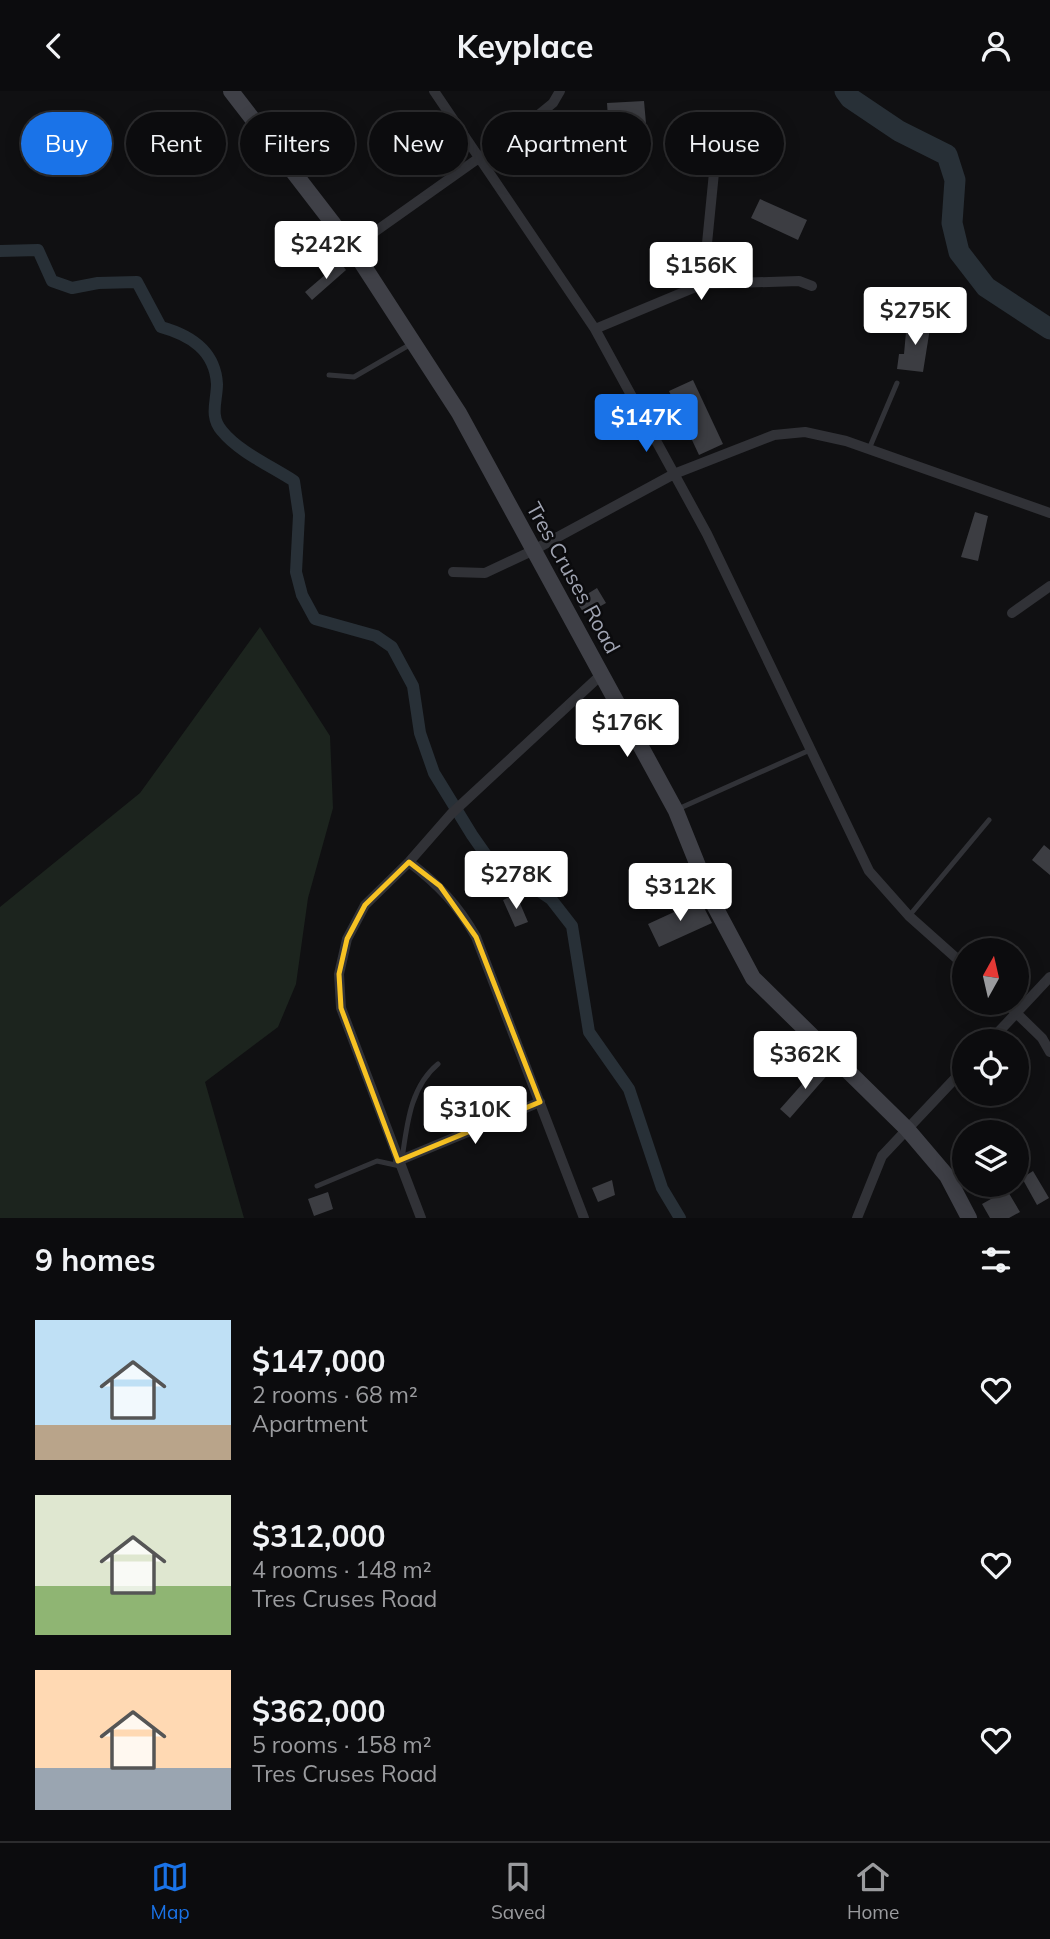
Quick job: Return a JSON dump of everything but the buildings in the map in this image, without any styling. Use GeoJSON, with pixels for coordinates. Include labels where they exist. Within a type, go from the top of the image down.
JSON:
{"type":"FeatureCollection","features":[{"type":"Feature","properties":{"kind":"main road","name":"Tres Cruses Road"},"geometry":{"type":"LineString","coordinates":[[231,91],[352,248],[459,413],[676,811],[713,903],[753,978],[907,1129],[947,1176],[970,1218]]}},
{"type":"Feature","properties":{"kind":"street"},"geometry":{"type":"LineString","coordinates":[[434,91],[481,157],[595,330],[707,534],[869,871],[909,916],[952,954]]}},
{"type":"Feature","properties":{"kind":"street"},"geometry":{"type":"LineString","coordinates":[[352,248],[553,103],[561,91]]}},
{"type":"Feature","properties":{"kind":"street"},"geometry":{"type":"LineString","coordinates":[[703,284],[714,175]]}},
{"type":"Feature","properties":{"kind":"street"},"geometry":{"type":"LineString","coordinates":[[595,330],[703,284],[799,281],[812,286]]}},
{"type":"Feature","properties":{"kind":"street"},"geometry":{"type":"LineString","coordinates":[[453,572],[485,573],[532,551],[674,474],[774,435],[805,432],[870,449],[1050,513]]}},
{"type":"Feature","properties":{"kind":"street"},"geometry":{"type":"LineString","coordinates":[[1012,613],[1050,586]]}},
{"type":"Feature","properties":{"kind":"street"},"geometry":{"type":"LineString","coordinates":[[421,1218],[341,1008],[339,974],[347,939],[365,905],[409,862],[451,814],[602,674]]}},
{"type":"Feature","properties":{"kind":"street"},"geometry":{"type":"LineString","coordinates":[[409,862],[440,885],[459,908],[476,937],[584,1218]]}},
{"type":"Feature","properties":{"kind":"street"},"geometry":{"type":"LineString","coordinates":[[1029,1000],[1050,977]]}},
{"type":"Feature","properties":{"kind":"street"},"geometry":{"type":"LineString","coordinates":[[1002,1029],[1015,1015]]}},
{"type":"Feature","properties":{"kind":"street"},"geometry":{"type":"LineString","coordinates":[[1019,1015],[1042,1038],[1050,1052]]}},
{"type":"Feature","properties":{"kind":"street"},"geometry":{"type":"LineString","coordinates":[[857,1218],[882,1156],[952,1082]]}},
{"type":"Feature","properties":{"kind":"street"},"geometry":{"type":"LineString","coordinates":[[400,1162],[540,1102]]}},
{"type":"Feature","properties":{"kind":"lane"},"geometry":{"type":"LineString","coordinates":[[329,375],[354,377],[414,342]]}},
{"type":"Feature","properties":{"kind":"lane"},"geometry":{"type":"LineString","coordinates":[[870,449],[897,383]]}},
{"type":"Feature","properties":{"kind":"lane"},"geometry":{"type":"LineString","coordinates":[[676,811],[812,749]]}},
{"type":"Feature","properties":{"kind":"lane"},"geometry":{"type":"LineString","coordinates":[[909,916],[989,820]]}},
{"type":"Feature","properties":{"kind":"lane"},"geometry":{"type":"LineString","coordinates":[[317,1186],[377,1161],[400,1162],[412,1103],[429,1071],[438,1063]]}},
{"type":"Feature","properties":{"kind":"highlighted area"},"geometry":{"type":"Polygon","coordinates":[[[409,862],[440,886],[476,937],[540,1102],[398,1161],[341,1008],[339,974],[347,939],[365,905],[409,862]]]}},
{"type":"Feature","properties":{"kind":"shaded area"},"geometry":{"type":"Polygon","coordinates":[[[260,627],[330,736],[333,808],[308,898],[296,984],[278,1027],[205,1082],[244,1218],[0,1218],[0,907],[140,793],[260,627]]]}},
{"type":"Feature","properties":{"kind":"waterway"},"geometry":{"type":"LineString","coordinates":[[845,91],[850,98],[899,131],[947,155],[955,180],[952,223],[959,252],[986,287],[1050,329]]}},
{"type":"Feature","properties":{"kind":"waterway"},"geometry":{"type":"LineString","coordinates":[[0,251],[38,250],[52,281],[72,288],[98,283],[137,282],[161,327],[191,340],[206,353],[215,372],[215,414],[222,431],[237,446],[294,481],[299,515],[296,572],[302,595],[315,619],[376,636],[392,647],[413,686],[420,733],[434,773],[472,835],[486,855],[551,899],[572,926],[589,1032],[629,1089],[662,1188],[680,1218]]}}]}
